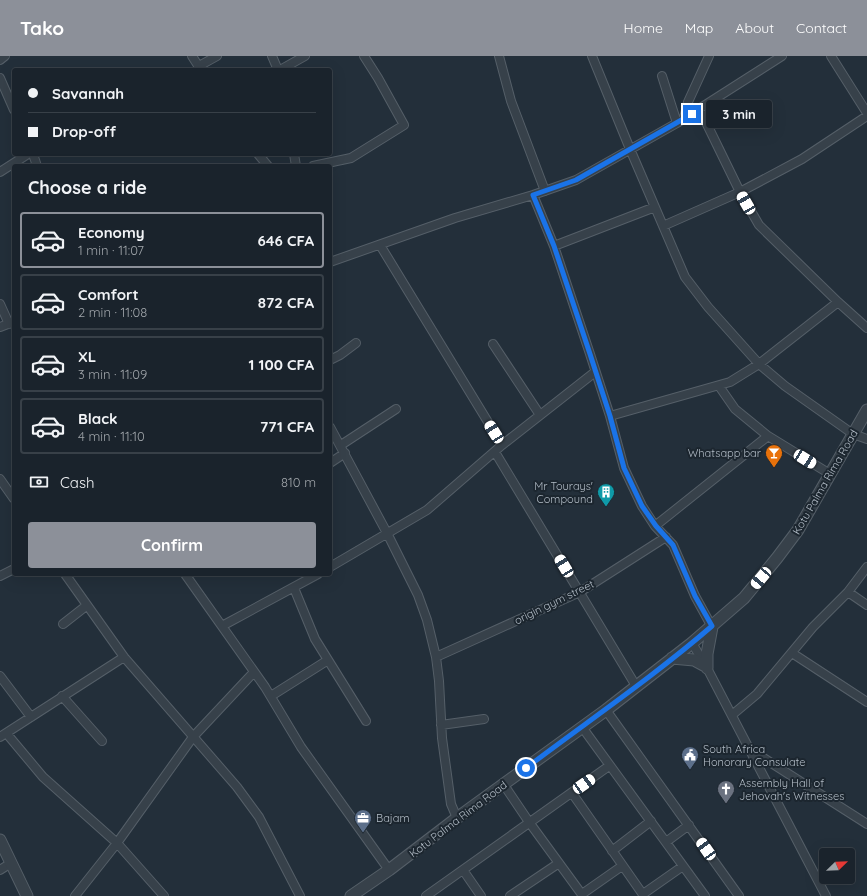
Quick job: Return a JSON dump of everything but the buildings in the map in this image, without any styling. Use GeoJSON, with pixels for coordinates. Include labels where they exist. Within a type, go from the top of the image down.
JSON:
{"type":"FeatureCollection","features":[{"type":"Feature","properties":{"kind":"street"},"geometry":{"type":"LineString","coordinates":[[0,60],[5,56]]}},
{"type":"Feature","properties":{"kind":"street"},"geometry":{"type":"LineString","coordinates":[[192,56],[200,68],[217,56]]}},
{"type":"Feature","properties":{"kind":"street"},"geometry":{"type":"LineString","coordinates":[[272,56],[278,68]]}},
{"type":"Feature","properties":{"kind":"street"},"geometry":{"type":"LineString","coordinates":[[283,68],[305,56]]}},
{"type":"Feature","properties":{"kind":"street"},"geometry":{"type":"LineString","coordinates":[[322,164],[351,158],[404,125],[364,56]]}},
{"type":"Feature","properties":{"kind":"street"},"geometry":{"type":"LineString","coordinates":[[499,56],[511,101],[545,191]]}},
{"type":"Feature","properties":{"kind":"street"},"geometry":{"type":"LineString","coordinates":[[592,56],[685,277],[708,307],[759,364],[785,386],[853,434],[867,439]]}},
{"type":"Feature","properties":{"kind":"street"},"geometry":{"type":"LineString","coordinates":[[680,121],[709,56]]}},
{"type":"Feature","properties":{"kind":"street"},"geometry":{"type":"LineString","coordinates":[[332,261],[455,218],[533,195],[576,180],[730,91],[782,56]]}},
{"type":"Feature","properties":{"kind":"street"},"geometry":{"type":"LineString","coordinates":[[663,226],[740,192],[802,159],[867,114],[831,56]]}},
{"type":"Feature","properties":{"kind":"street"},"geometry":{"type":"LineString","coordinates":[[662,76],[680,121]]}},
{"type":"Feature","properties":{"kind":"street"},"geometry":{"type":"LineString","coordinates":[[0,78],[12,105]]}},
{"type":"Feature","properties":{"kind":"street"},"geometry":{"type":"LineString","coordinates":[[699,108],[740,192],[759,225],[867,328]]}},
{"type":"Feature","properties":{"kind":"street"},"geometry":{"type":"LineString","coordinates":[[12,164],[25,156]]}},
{"type":"Feature","properties":{"kind":"street"},"geometry":{"type":"LineString","coordinates":[[260,156],[266,164]]}},
{"type":"Feature","properties":{"kind":"street"},"geometry":{"type":"LineString","coordinates":[[0,172],[12,164]]}},
{"type":"Feature","properties":{"kind":"street"},"geometry":{"type":"LineString","coordinates":[[533,195],[554,246],[610,416],[624,468],[642,506],[656,526],[673,545],[695,596],[712,626],[707,654],[707,668]]}},
{"type":"Feature","properties":{"kind":"street"},"geometry":{"type":"LineString","coordinates":[[554,246],[655,207]]}},
{"type":"Feature","properties":{"kind":"street"},"geometry":{"type":"LineString","coordinates":[[380,245],[502,445]]}},
{"type":"Feature","properties":{"kind":"street"},"geometry":{"type":"LineString","coordinates":[[610,416],[730,382],[759,364],[838,302]]}},
{"type":"Feature","properties":{"kind":"street"},"geometry":{"type":"LineString","coordinates":[[0,304],[12,322],[0,327]]}},
{"type":"Feature","properties":{"kind":"street"},"geometry":{"type":"LineString","coordinates":[[332,359],[356,343]]}},
{"type":"Feature","properties":{"kind":"street"},"geometry":{"type":"LineString","coordinates":[[493,344],[540,416]]}},
{"type":"Feature","properties":{"kind":"street"},"geometry":{"type":"LineString","coordinates":[[332,566],[427,510],[502,445],[595,372]]}},
{"type":"Feature","properties":{"kind":"street"},"geometry":{"type":"LineString","coordinates":[[719,386],[735,409],[768,436],[830,474]]}},
{"type":"Feature","properties":{"kind":"street"},"geometry":{"type":"LineString","coordinates":[[341,445],[396,409]]}},
{"type":"Feature","properties":{"kind":"street","name":"Kotu Palma Rima Road"},"geometry":{"type":"LineString","coordinates":[[355,895],[457,818],[606,710],[692,643],[744,598],[798,530],[867,410]]}},
{"type":"Feature","properties":{"kind":"street"},"geometry":{"type":"LineString","coordinates":[[332,430],[418,595],[428,620],[436,657],[439,681],[441,725],[451,804],[457,818]]}},
{"type":"Feature","properties":{"kind":"street"},"geometry":{"type":"LineString","coordinates":[[656,526],[768,436]]}},
{"type":"Feature","properties":{"kind":"street"},"geometry":{"type":"LineString","coordinates":[[495,452],[636,686]]}},
{"type":"Feature","properties":{"kind":"street"},"geometry":{"type":"LineString","coordinates":[[332,462],[345,453]]}},
{"type":"Feature","properties":{"kind":"street"},"geometry":{"type":"LineString","coordinates":[[0,479],[12,496]]}},
{"type":"Feature","properties":{"kind":"street","name":"origin gym street"},"geometry":{"type":"LineString","coordinates":[[436,657],[580,592],[666,537]]}},
{"type":"Feature","properties":{"kind":"street"},"geometry":{"type":"LineString","coordinates":[[732,715],[757,694],[813,627],[848,592],[867,567]]}},
{"type":"Feature","properties":{"kind":"street"},"geometry":{"type":"LineString","coordinates":[[0,576],[12,570]]}},
{"type":"Feature","properties":{"kind":"street"},"geometry":{"type":"LineString","coordinates":[[66,576],[86,606],[124,656],[237,787],[259,817],[300,896]]}},
{"type":"Feature","properties":{"kind":"street"},"geometry":{"type":"LineString","coordinates":[[186,576],[271,696],[300,747],[389,870]]}},
{"type":"Feature","properties":{"kind":"street"},"geometry":{"type":"LineString","coordinates":[[222,626],[315,576]]}},
{"type":"Feature","properties":{"kind":"street"},"geometry":{"type":"LineString","coordinates":[[294,588],[315,639],[366,721]]}},
{"type":"Feature","properties":{"kind":"street"},"geometry":{"type":"LineString","coordinates":[[848,592],[867,605]]}},
{"type":"Feature","properties":{"kind":"street"},"geometry":{"type":"LineString","coordinates":[[63,624],[86,606]]}},
{"type":"Feature","properties":{"kind":"street"},"geometry":{"type":"LineString","coordinates":[[692,643],[732,715],[826,896]]}},
{"type":"Feature","properties":{"kind":"street"},"geometry":{"type":"LineString","coordinates":[[792,653],[867,702]]}},
{"type":"Feature","properties":{"kind":"street"},"geometry":{"type":"LineString","coordinates":[[124,656],[3,736],[43,777],[117,843],[164,896]]}},
{"type":"Feature","properties":{"kind":"street"},"geometry":{"type":"LineString","coordinates":[[672,658],[688,658],[707,668]]}},
{"type":"Feature","properties":{"kind":"street"},"geometry":{"type":"LineString","coordinates":[[271,696],[328,660]]}},
{"type":"Feature","properties":{"kind":"street"},"geometry":{"type":"LineString","coordinates":[[75,896],[117,843],[193,737],[254,672]]}},
{"type":"Feature","properties":{"kind":"street"},"geometry":{"type":"LineString","coordinates":[[0,676],[31,717]]}},
{"type":"Feature","properties":{"kind":"street"},"geometry":{"type":"LineString","coordinates":[[62,696],[102,741]]}},
{"type":"Feature","properties":{"kind":"street"},"geometry":{"type":"LineString","coordinates":[[606,710],[739,896]]}},
{"type":"Feature","properties":{"kind":"street"},"geometry":{"type":"LineString","coordinates":[[441,725],[484,719]]}},
{"type":"Feature","properties":{"kind":"street"},"geometry":{"type":"LineString","coordinates":[[582,727],[705,896]]}},
{"type":"Feature","properties":{"kind":"street"},"geometry":{"type":"LineString","coordinates":[[750,749],[867,824]]}},
{"type":"Feature","properties":{"kind":"street"},"geometry":{"type":"LineString","coordinates":[[426,896],[609,766]]}},
{"type":"Feature","properties":{"kind":"street"},"geometry":{"type":"LineString","coordinates":[[504,785],[529,822],[583,895],[622,866]]}},
{"type":"Feature","properties":{"kind":"street"},"geometry":{"type":"LineString","coordinates":[[572,793],[622,866],[644,895],[683,866]]}},
{"type":"Feature","properties":{"kind":"street"},"geometry":{"type":"LineString","coordinates":[[612,851],[651,821]]}},
{"type":"Feature","properties":{"kind":"street"},"geometry":{"type":"LineString","coordinates":[[666,842],[689,825]]}},
{"type":"Feature","properties":{"kind":"street"},"geometry":{"type":"LineString","coordinates":[[0,840],[27,896]]}},
{"type":"Feature","properties":{"kind":"street"},"geometry":{"type":"LineString","coordinates":[[0,870],[11,863]]}},
{"type":"Feature","properties":{"kind":"street"},"geometry":{"type":"LineString","coordinates":[[510,896],[559,863]]}},
{"type":"Feature","properties":{"kind":"street"},"geometry":{"type":"LineString","coordinates":[[463,870],[481,896]]}},
{"type":"Feature","properties":{"kind":"place","name":"Whatsapp bar"},"geometry":{"type":"Point","coordinates":[774,468]}},
{"type":"Feature","properties":{"kind":"place","name":"Mr Tourays' Compound"},"geometry":{"type":"Point","coordinates":[606,507]}},
{"type":"Feature","properties":{"kind":"place","name":"South Africa Honorary Consulate"},"geometry":{"type":"Point","coordinates":[690,770]}},
{"type":"Feature","properties":{"kind":"place","name":"Assembly Hall of Jehovah's Witnesses"},"geometry":{"type":"Point","coordinates":[726,804]}},
{"type":"Feature","properties":{"kind":"place","name":"Bajam"},"geometry":{"type":"Point","coordinates":[363,833]}},
{"type":"Feature","properties":{"kind":"route"},"geometry":{"type":"LineString","coordinates":[[526,768],[606,710],[712,626],[695,596],[673,545],[656,526],[642,506],[624,468],[610,416],[590,354],[554,246],[533,195],[576,180],[692,114]]}}]}
